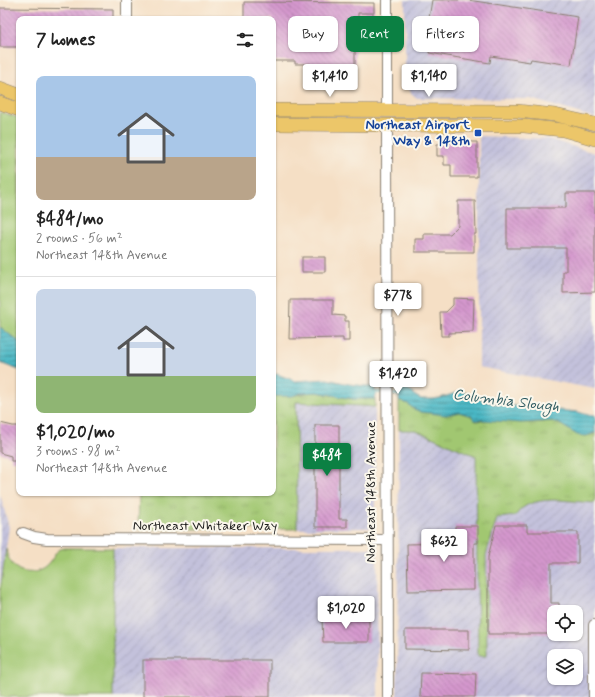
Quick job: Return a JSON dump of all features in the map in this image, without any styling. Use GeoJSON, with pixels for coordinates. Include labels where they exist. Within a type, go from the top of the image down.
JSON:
{"type":"FeatureCollection","features":[{"type":"Feature","properties":{"kind":"main road"},"geometry":{"type":"LineString","coordinates":[[0,88],[16,94]]}},
{"type":"Feature","properties":{"kind":"main road"},"geometry":{"type":"LineString","coordinates":[[0,103],[16,109]]}},
{"type":"Feature","properties":{"kind":"main road"},"geometry":{"type":"LineString","coordinates":[[276,110],[517,111],[556,115],[595,124]]}},
{"type":"Feature","properties":{"kind":"main road","name":"Northeast 148th Avenue"},"geometry":{"type":"LineString","coordinates":[[387,110],[387,124]]}},
{"type":"Feature","properties":{"kind":"main road"},"geometry":{"type":"LineString","coordinates":[[276,124],[524,126],[563,130],[595,139]]}},
{"type":"Feature","properties":{"kind":"street"},"geometry":{"type":"LineString","coordinates":[[127,0],[127,16]]}},
{"type":"Feature","properties":{"kind":"street","name":"Northeast 148th Avenue"},"geometry":{"type":"LineString","coordinates":[[387,0],[387,110]]}},
{"type":"Feature","properties":{"kind":"street","name":"Northeast 148th Avenue"},"geometry":{"type":"LineString","coordinates":[[387,124],[388,697]]}},
{"type":"Feature","properties":{"kind":"street","name":"Northeast Whitaker Way"},"geometry":{"type":"LineString","coordinates":[[23,533],[47,540],[387,540]]}},
{"type":"Feature","properties":{"kind":"street"},"geometry":{"type":"LineString","coordinates":[[594,625],[594,697]]}},
{"type":"Feature","properties":{"kind":"shaded area"},"geometry":{"type":"Polygon","coordinates":[[[405,0],[595,0],[595,118],[531,99],[417,98],[411,93],[405,79],[405,0]]]}},
{"type":"Feature","properties":{"kind":"shaded area"},"geometry":{"type":"Polygon","coordinates":[[[479,136],[548,139],[595,153],[595,389],[479,367],[479,136]]]}},
{"type":"Feature","properties":{"kind":"shaded area"},"geometry":{"type":"Polygon","coordinates":[[[296,402],[375,407],[375,523],[370,528],[297,529],[296,402]]]}},
{"type":"Feature","properties":{"kind":"shaded area"},"geometry":{"type":"Polygon","coordinates":[[[399,430],[415,430],[476,456],[478,656],[487,656],[486,555],[497,518],[515,516],[523,507],[534,502],[553,500],[595,503],[595,697],[397,697],[399,430]]]}},
{"type":"Feature","properties":{"kind":"shaded area"},"geometry":{"type":"Polygon","coordinates":[[[0,494],[9,527],[0,591],[0,494]]]}},
{"type":"Feature","properties":{"kind":"shaded area"},"geometry":{"type":"Polygon","coordinates":[[[113,548],[377,548],[378,697],[113,697],[113,548]]]}},
{"type":"Feature","properties":{"kind":"green space"},"geometry":{"type":"Polygon","coordinates":[[[0,112],[16,117],[16,340],[0,327],[0,112]]]}},
{"type":"Feature","properties":{"kind":"green space"},"geometry":{"type":"Polygon","coordinates":[[[317,392],[353,399],[375,399],[375,407],[296,402],[297,529],[138,529],[139,496],[276,496],[276,396],[317,392]]]}},
{"type":"Feature","properties":{"kind":"green space"},"geometry":{"type":"Polygon","coordinates":[[[399,400],[408,404],[414,409],[446,415],[459,412],[472,416],[476,421],[485,420],[531,423],[552,421],[586,436],[595,433],[595,503],[558,500],[540,501],[531,503],[520,510],[515,516],[497,518],[486,555],[487,656],[478,656],[476,456],[415,430],[399,430],[399,400]]]}},
{"type":"Feature","properties":{"kind":"green space"},"geometry":{"type":"Polygon","coordinates":[[[65,548],[113,548],[113,697],[0,697],[0,591],[6,549],[10,561],[16,568],[23,572],[36,572],[44,568],[50,562],[57,551],[65,548]]]}},
{"type":"Feature","properties":{"kind":"water"},"geometry":{"type":"Polygon","coordinates":[[[0,327],[16,340],[16,369],[0,363],[0,327]]]}},
{"type":"Feature","properties":{"kind":"water"},"geometry":{"type":"Polygon","coordinates":[[[276,374],[295,381],[327,379],[349,384],[375,387],[375,399],[353,399],[317,392],[301,393],[292,396],[276,396],[276,374]]]}},
{"type":"Feature","properties":{"kind":"water"},"geometry":{"type":"Polygon","coordinates":[[[399,388],[407,389],[413,392],[414,395],[421,399],[440,398],[459,392],[467,393],[495,404],[595,415],[595,433],[586,436],[577,435],[560,424],[552,421],[521,423],[474,420],[472,416],[459,412],[446,415],[421,412],[399,400],[399,388]]]}},
{"type":"Feature","properties":{"kind":"building"},"geometry":{"type":"Polygon","coordinates":[[[432,0],[468,0],[578,17],[571,65],[531,59],[530,62],[491,56],[490,63],[429,53],[479,52],[479,16],[429,16],[432,0]]]}},
{"type":"Feature","properties":{"kind":"building"},"geometry":{"type":"Polygon","coordinates":[[[244,2],[374,3],[374,13],[358,13],[358,16],[346,16],[346,52],[355,52],[355,66],[310,66],[310,64],[295,64],[295,61],[276,61],[276,16],[244,16],[244,2]]]}},
{"type":"Feature","properties":{"kind":"building"},"geometry":{"type":"Polygon","coordinates":[[[0,8],[113,9],[113,16],[16,16],[16,47],[0,47],[0,8]]]}},
{"type":"Feature","properties":{"kind":"building"},"geometry":{"type":"Polygon","coordinates":[[[451,142],[477,142],[477,177],[451,177],[451,165],[444,165],[444,156],[437,156],[437,144],[451,142]]]}},
{"type":"Feature","properties":{"kind":"building"},"geometry":{"type":"Polygon","coordinates":[[[566,193],[595,193],[595,292],[563,293],[563,271],[566,271],[566,248],[507,248],[507,208],[566,208],[566,193]]]}},
{"type":"Feature","properties":{"kind":"building"},"geometry":{"type":"Polygon","coordinates":[[[458,201],[475,201],[476,234],[474,234],[474,252],[415,252],[415,239],[424,239],[424,234],[450,234],[458,226],[458,201]]]}},
{"type":"Feature","properties":{"kind":"building"},"geometry":{"type":"Polygon","coordinates":[[[302,257],[325,257],[325,272],[302,272],[302,257]]]}},
{"type":"Feature","properties":{"kind":"building"},"geometry":{"type":"Polygon","coordinates":[[[453,298],[474,299],[473,332],[449,333],[449,336],[441,336],[440,312],[446,312],[453,305],[453,298]]]}},
{"type":"Feature","properties":{"kind":"building"},"geometry":{"type":"Polygon","coordinates":[[[290,300],[333,300],[333,315],[345,316],[345,321],[349,321],[349,341],[343,341],[343,338],[289,339],[290,300]]]}},
{"type":"Feature","properties":{"kind":"building"},"geometry":{"type":"Polygon","coordinates":[[[0,423],[16,426],[16,461],[11,461],[11,456],[0,453],[0,423]]]}},
{"type":"Feature","properties":{"kind":"building"},"geometry":{"type":"Polygon","coordinates":[[[315,425],[339,425],[339,519],[347,519],[347,527],[315,527],[315,425]]]}},
{"type":"Feature","properties":{"kind":"building"},"geometry":{"type":"Polygon","coordinates":[[[496,525],[527,525],[527,532],[578,532],[578,563],[551,563],[551,603],[559,603],[559,605],[547,605],[547,634],[488,634],[488,557],[496,525]]]}},
{"type":"Feature","properties":{"kind":"building"},"geometry":{"type":"Polygon","coordinates":[[[455,526],[478,526],[478,543],[474,543],[474,590],[408,591],[407,544],[455,543],[455,526]]]}},
{"type":"Feature","properties":{"kind":"building"},"geometry":{"type":"Polygon","coordinates":[[[322,619],[369,619],[369,642],[323,642],[322,619]]]}},
{"type":"Feature","properties":{"kind":"building"},"geometry":{"type":"Polygon","coordinates":[[[405,630],[469,630],[469,650],[405,649],[405,630]]]}},
{"type":"Feature","properties":{"kind":"building"},"geometry":{"type":"Polygon","coordinates":[[[143,660],[270,660],[270,697],[143,697],[143,660]]]}},
{"type":"Feature","properties":{"kind":"building"},"geometry":{"type":"Polygon","coordinates":[[[421,673],[476,674],[475,697],[420,697],[421,673]]]}},
{"type":"Feature","properties":{"kind":"waterway","name":"Columbia Slough"},"geometry":{"type":"LineString","coordinates":[[372,392],[385,393]]}},
{"type":"Feature","properties":{"kind":"waterway","name":"Columbia Slough"},"geometry":{"type":"LineString","coordinates":[[390,394],[401,395]]}},
{"type":"Feature","properties":{"kind":"place","name":"Northeast Airport Way & 148th"},"geometry":{"type":"Point","coordinates":[478,133]}}]}
